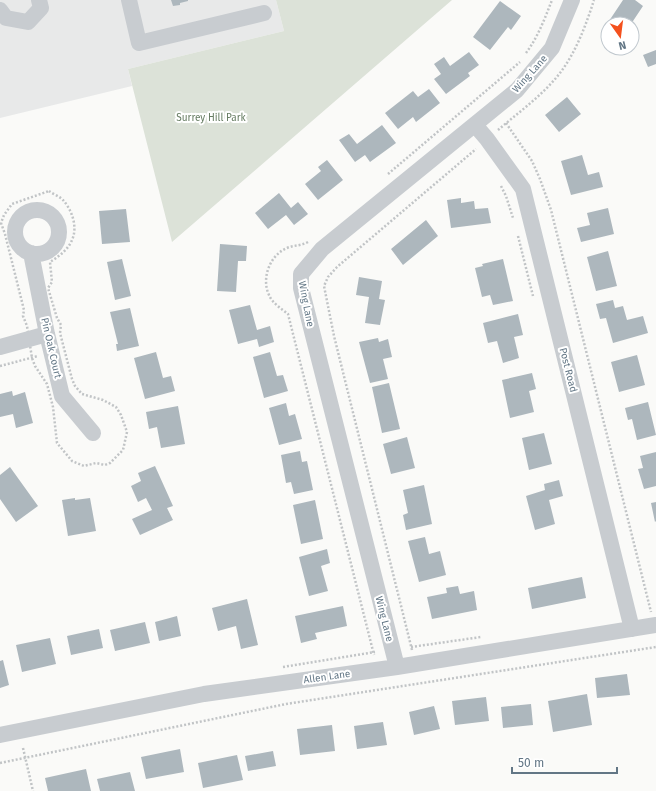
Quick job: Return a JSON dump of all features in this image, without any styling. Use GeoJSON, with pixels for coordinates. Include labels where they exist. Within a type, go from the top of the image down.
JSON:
{"type":"FeatureCollection","features":[{"type":"Feature","properties":{"kind":"street"},"geometry":{"type":"LineString","coordinates":[[0,10],[6,18],[28,22],[41,8],[39,0]]}},
{"type":"Feature","properties":{"kind":"street"},"geometry":{"type":"LineString","coordinates":[[129,0],[139,43],[264,13]]}},
{"type":"Feature","properties":{"kind":"street","name":"Wing Lane"},"geometry":{"type":"LineString","coordinates":[[397,667],[302,295],[301,274],[322,250],[517,90],[552,48],[572,0]]}},
{"type":"Feature","properties":{"kind":"street","name":"Post Road"},"geometry":{"type":"LineString","coordinates":[[475,125],[523,189],[632,628]]}},
{"type":"Feature","properties":{"kind":"street","name":"Pin Oak Court"},"geometry":{"type":"LineString","coordinates":[[31,253],[47,334],[62,396],[93,433]]}},
{"type":"Feature","properties":{"kind":"street"},"geometry":{"type":"LineString","coordinates":[[0,347],[47,334]]}},
{"type":"Feature","properties":{"kind":"street","name":"Allen Lane"},"geometry":{"type":"LineString","coordinates":[[0,735],[204,694],[397,667],[632,628],[654,620]]}},
{"type":"Feature","properties":{"kind":"path"},"geometry":{"type":"LineString","coordinates":[[524,56],[533,45],[552,0]]}},
{"type":"Feature","properties":{"kind":"path"},"geometry":{"type":"LineString","coordinates":[[386,176],[520,61]]}},
{"type":"Feature","properties":{"kind":"path"},"geometry":{"type":"LineString","coordinates":[[503,119],[532,161],[551,210],[654,620]]}},
{"type":"Feature","properties":{"kind":"path"},"geometry":{"type":"LineString","coordinates":[[472,145],[480,154]]}},
{"type":"Feature","properties":{"kind":"path"},"geometry":{"type":"LineString","coordinates":[[500,185],[506,196],[514,220]]}},
{"type":"Feature","properties":{"kind":"path"},"geometry":{"type":"LineString","coordinates":[[413,652],[334,336],[324,286],[328,277],[337,267],[418,197]]}},
{"type":"Feature","properties":{"kind":"path"},"geometry":{"type":"LineString","coordinates":[[517,233],[535,303]]}},
{"type":"Feature","properties":{"kind":"path"},"geometry":{"type":"LineString","coordinates":[[309,241],[302,245],[287,248],[279,254],[269,265],[266,274],[266,284],[269,295],[282,310],[288,314],[375,657]]}},
{"type":"Feature","properties":{"kind":"path"},"geometry":{"type":"LineString","coordinates":[[0,366],[39,356]]}},
{"type":"Feature","properties":{"kind":"path"},"geometry":{"type":"LineString","coordinates":[[0,763],[286,704],[656,647]]}},
{"type":"Feature","properties":{"kind":"path"},"geometry":{"type":"LineString","coordinates":[[23,748],[33,791]]}},
{"type":"Feature","properties":{"kind":"shaded area"},"geometry":{"type":"Polygon","coordinates":[[[0,0],[276,0],[284,31],[128,69],[132,86],[0,118],[0,0]]]}},
{"type":"Feature","properties":{"kind":"green space","name":"Surrey Hill Park"},"geometry":{"type":"Polygon","coordinates":[[[276,0],[452,0],[172,242],[128,69],[284,31],[276,0]]]}},
{"type":"Feature","properties":{"kind":"building"},"geometry":{"type":"Polygon","coordinates":[[[171,0],[188,1],[180,3],[180,5],[173,6],[171,0]]]}},
{"type":"Feature","properties":{"kind":"building"},"geometry":{"type":"Polygon","coordinates":[[[623,0],[635,0],[643,6],[636,16],[612,16],[623,0]]]}},
{"type":"Feature","properties":{"kind":"building"},"geometry":{"type":"Polygon","coordinates":[[[500,1],[521,16],[511,30],[508,27],[490,50],[473,37],[500,1]]]}},
{"type":"Feature","properties":{"kind":"building"},"geometry":{"type":"Polygon","coordinates":[[[656,50],[656,64],[648,67],[643,55],[656,50]]]}},
{"type":"Feature","properties":{"kind":"building"},"geometry":{"type":"Polygon","coordinates":[[[469,52],[479,65],[468,73],[470,76],[446,94],[434,79],[441,74],[434,64],[444,57],[450,66],[469,52]]]}},
{"type":"Feature","properties":{"kind":"building"},"geometry":{"type":"Polygon","coordinates":[[[429,89],[440,103],[416,122],[413,117],[398,129],[385,113],[413,91],[418,97],[429,89]]]}},
{"type":"Feature","properties":{"kind":"building"},"geometry":{"type":"Polygon","coordinates":[[[567,97],[581,114],[559,132],[545,115],[567,97]]]}},
{"type":"Feature","properties":{"kind":"building"},"geometry":{"type":"Polygon","coordinates":[[[382,125],[396,143],[370,162],[365,155],[355,162],[339,140],[349,134],[357,144],[382,125]]]}},
{"type":"Feature","properties":{"kind":"building"},"geometry":{"type":"Polygon","coordinates":[[[582,155],[588,175],[599,172],[603,187],[571,195],[561,161],[582,155]]]}},
{"type":"Feature","properties":{"kind":"building"},"geometry":{"type":"Polygon","coordinates":[[[327,160],[343,180],[318,200],[305,184],[321,171],[318,167],[327,160]]]}},
{"type":"Feature","properties":{"kind":"building"},"geometry":{"type":"Polygon","coordinates":[[[279,193],[291,208],[298,202],[308,214],[294,225],[286,215],[268,229],[255,213],[279,193]]]}},
{"type":"Feature","properties":{"kind":"building"},"geometry":{"type":"Polygon","coordinates":[[[461,198],[461,203],[474,201],[475,209],[488,208],[491,223],[451,228],[447,200],[461,198]]]}},
{"type":"Feature","properties":{"kind":"building"},"geometry":{"type":"Polygon","coordinates":[[[608,208],[614,234],[581,242],[577,228],[590,225],[587,213],[608,208]]]}},
{"type":"Feature","properties":{"kind":"building"},"geometry":{"type":"Polygon","coordinates":[[[126,209],[130,242],[102,244],[99,211],[126,209]]]}},
{"type":"Feature","properties":{"kind":"building"},"geometry":{"type":"Polygon","coordinates":[[[426,220],[438,236],[403,265],[391,249],[426,220]]]}},
{"type":"Feature","properties":{"kind":"building"},"geometry":{"type":"Polygon","coordinates":[[[220,244],[247,246],[246,261],[238,261],[236,292],[217,291],[220,244]]]}},
{"type":"Feature","properties":{"kind":"building"},"geometry":{"type":"Polygon","coordinates":[[[608,251],[617,286],[596,291],[587,257],[608,251]]]}},
{"type":"Feature","properties":{"kind":"building"},"geometry":{"type":"Polygon","coordinates":[[[122,259],[131,296],[115,300],[107,262],[122,259]]]}},
{"type":"Feature","properties":{"kind":"building"},"geometry":{"type":"Polygon","coordinates":[[[503,259],[513,301],[493,305],[490,295],[482,297],[475,268],[483,266],[482,264],[503,259]]]}},
{"type":"Feature","properties":{"kind":"building"},"geometry":{"type":"Polygon","coordinates":[[[359,277],[382,281],[379,299],[385,300],[380,325],[365,323],[369,297],[356,295],[359,277]]]}},
{"type":"Feature","properties":{"kind":"building"},"geometry":{"type":"Polygon","coordinates":[[[613,300],[615,308],[623,306],[627,320],[643,316],[648,333],[613,343],[606,318],[600,319],[596,304],[613,300]]]}},
{"type":"Feature","properties":{"kind":"building"},"geometry":{"type":"Polygon","coordinates":[[[250,305],[257,330],[270,326],[274,342],[259,347],[257,339],[238,344],[229,310],[250,305]]]}},
{"type":"Feature","properties":{"kind":"building"},"geometry":{"type":"Polygon","coordinates":[[[130,308],[139,346],[117,351],[116,344],[118,344],[110,312],[130,308]]]}},
{"type":"Feature","properties":{"kind":"building"},"geometry":{"type":"Polygon","coordinates":[[[518,314],[523,335],[514,337],[519,358],[503,363],[497,341],[488,343],[483,323],[518,314]]]}},
{"type":"Feature","properties":{"kind":"building"},"geometry":{"type":"Polygon","coordinates":[[[378,338],[379,342],[388,339],[392,357],[383,359],[388,379],[370,383],[359,342],[378,338]]]}},
{"type":"Feature","properties":{"kind":"building"},"geometry":{"type":"Polygon","coordinates":[[[156,352],[163,378],[171,376],[175,391],[145,399],[134,358],[156,352]]]}},
{"type":"Feature","properties":{"kind":"building"},"geometry":{"type":"Polygon","coordinates":[[[270,352],[277,376],[283,375],[288,391],[264,398],[253,357],[270,352]]]}},
{"type":"Feature","properties":{"kind":"building"},"geometry":{"type":"Polygon","coordinates":[[[637,355],[645,385],[619,392],[611,362],[637,355]]]}},
{"type":"Feature","properties":{"kind":"building"},"geometry":{"type":"Polygon","coordinates":[[[532,373],[536,389],[529,391],[534,412],[510,418],[502,380],[532,373]]]}},
{"type":"Feature","properties":{"kind":"building"},"geometry":{"type":"Polygon","coordinates":[[[389,383],[400,429],[382,433],[372,387],[389,383]]]}},
{"type":"Feature","properties":{"kind":"building"},"geometry":{"type":"Polygon","coordinates":[[[12,391],[13,396],[25,392],[33,423],[16,428],[13,414],[0,417],[0,394],[12,391]]]}},
{"type":"Feature","properties":{"kind":"building"},"geometry":{"type":"Polygon","coordinates":[[[648,402],[656,435],[637,440],[632,419],[628,420],[625,408],[648,402]]]}},
{"type":"Feature","properties":{"kind":"building"},"geometry":{"type":"Polygon","coordinates":[[[286,403],[289,416],[295,414],[302,439],[279,445],[269,408],[286,403]]]}},
{"type":"Feature","properties":{"kind":"building"},"geometry":{"type":"Polygon","coordinates":[[[178,406],[185,444],[161,448],[157,427],[149,429],[146,412],[178,406]]]}},
{"type":"Feature","properties":{"kind":"building"},"geometry":{"type":"Polygon","coordinates":[[[544,433],[552,464],[529,470],[522,438],[544,433]]]}},
{"type":"Feature","properties":{"kind":"building"},"geometry":{"type":"Polygon","coordinates":[[[407,437],[415,468],[391,474],[383,444],[407,437]]]}},
{"type":"Feature","properties":{"kind":"building"},"geometry":{"type":"Polygon","coordinates":[[[300,451],[302,462],[307,461],[313,490],[294,494],[291,482],[286,483],[281,455],[300,451]]]}},
{"type":"Feature","properties":{"kind":"building"},"geometry":{"type":"Polygon","coordinates":[[[656,452],[656,486],[644,489],[638,469],[643,468],[640,456],[656,452]]]}},
{"type":"Feature","properties":{"kind":"building"},"geometry":{"type":"Polygon","coordinates":[[[155,466],[173,506],[167,508],[173,520],[140,535],[132,519],[152,510],[146,498],[138,502],[131,486],[141,481],[138,473],[155,466]]]}},
{"type":"Feature","properties":{"kind":"building"},"geometry":{"type":"Polygon","coordinates":[[[10,467],[38,506],[16,522],[0,499],[0,475],[10,467]]]}},
{"type":"Feature","properties":{"kind":"building"},"geometry":{"type":"Polygon","coordinates":[[[559,480],[563,496],[549,500],[555,524],[535,530],[526,496],[545,490],[544,484],[559,480]]]}},
{"type":"Feature","properties":{"kind":"building"},"geometry":{"type":"Polygon","coordinates":[[[424,485],[432,524],[406,530],[403,515],[408,513],[403,490],[424,485]]]}},
{"type":"Feature","properties":{"kind":"building"},"geometry":{"type":"Polygon","coordinates":[[[75,498],[75,500],[90,498],[96,531],[68,536],[62,500],[75,498]]]}},
{"type":"Feature","properties":{"kind":"building"},"geometry":{"type":"Polygon","coordinates":[[[315,500],[323,539],[301,544],[293,505],[315,500]]]}},
{"type":"Feature","properties":{"kind":"building"},"geometry":{"type":"Polygon","coordinates":[[[656,502],[656,521],[655,522],[651,503],[656,502]]]}},
{"type":"Feature","properties":{"kind":"building"},"geometry":{"type":"Polygon","coordinates":[[[425,537],[429,554],[440,551],[446,575],[419,582],[408,541],[425,537]]]}},
{"type":"Feature","properties":{"kind":"building"},"geometry":{"type":"Polygon","coordinates":[[[327,549],[330,563],[321,566],[328,591],[309,596],[299,557],[327,549]]]}},
{"type":"Feature","properties":{"kind":"building"},"geometry":{"type":"Polygon","coordinates":[[[582,577],[586,598],[532,609],[528,588],[582,577]]]}},
{"type":"Feature","properties":{"kind":"building"},"geometry":{"type":"Polygon","coordinates":[[[458,586],[460,594],[474,591],[477,610],[432,619],[427,597],[447,593],[446,588],[458,586]]]}},
{"type":"Feature","properties":{"kind":"building"},"geometry":{"type":"Polygon","coordinates":[[[247,599],[258,645],[241,649],[236,626],[218,631],[212,608],[247,599]]]}},
{"type":"Feature","properties":{"kind":"building"},"geometry":{"type":"Polygon","coordinates":[[[343,606],[347,626],[315,633],[317,639],[301,643],[295,616],[343,606]]]}},
{"type":"Feature","properties":{"kind":"building"},"geometry":{"type":"Polygon","coordinates":[[[177,616],[181,636],[159,641],[155,622],[177,616]]]}},
{"type":"Feature","properties":{"kind":"building"},"geometry":{"type":"Polygon","coordinates":[[[145,622],[150,643],[115,651],[110,630],[145,622]]]}},
{"type":"Feature","properties":{"kind":"building"},"geometry":{"type":"Polygon","coordinates":[[[99,629],[103,648],[71,655],[67,636],[99,629]]]}},
{"type":"Feature","properties":{"kind":"building"},"geometry":{"type":"Polygon","coordinates":[[[50,638],[56,664],[22,672],[16,645],[50,638]]]}},
{"type":"Feature","properties":{"kind":"building"},"geometry":{"type":"Polygon","coordinates":[[[3,660],[9,685],[0,688],[0,661],[3,660]]]}},
{"type":"Feature","properties":{"kind":"building"},"geometry":{"type":"Polygon","coordinates":[[[627,674],[630,695],[597,698],[595,678],[627,674]]]}},
{"type":"Feature","properties":{"kind":"building"},"geometry":{"type":"Polygon","coordinates":[[[587,694],[592,725],[553,732],[548,701],[587,694]]]}},
{"type":"Feature","properties":{"kind":"building"},"geometry":{"type":"Polygon","coordinates":[[[486,697],[489,721],[455,725],[452,701],[486,697]]]}},
{"type":"Feature","properties":{"kind":"building"},"geometry":{"type":"Polygon","coordinates":[[[531,704],[533,725],[503,728],[501,707],[531,704]]]}},
{"type":"Feature","properties":{"kind":"building"},"geometry":{"type":"Polygon","coordinates":[[[434,706],[440,729],[414,735],[409,712],[434,706]]]}},
{"type":"Feature","properties":{"kind":"building"},"geometry":{"type":"Polygon","coordinates":[[[383,722],[387,745],[357,749],[354,726],[383,722]]]}},
{"type":"Feature","properties":{"kind":"building"},"geometry":{"type":"Polygon","coordinates":[[[332,725],[335,751],[300,755],[297,729],[332,725]]]}},
{"type":"Feature","properties":{"kind":"building"},"geometry":{"type":"Polygon","coordinates":[[[180,749],[184,772],[146,779],[141,757],[180,749]]]}},
{"type":"Feature","properties":{"kind":"building"},"geometry":{"type":"Polygon","coordinates":[[[273,751],[276,766],[248,771],[245,756],[273,751]]]}},
{"type":"Feature","properties":{"kind":"building"},"geometry":{"type":"Polygon","coordinates":[[[237,755],[243,780],[203,788],[198,763],[237,755]]]}},
{"type":"Feature","properties":{"kind":"building"},"geometry":{"type":"Polygon","coordinates":[[[86,769],[91,791],[48,791],[45,778],[86,769]]]}},
{"type":"Feature","properties":{"kind":"building"},"geometry":{"type":"Polygon","coordinates":[[[130,772],[135,791],[100,791],[97,779],[130,772]]]}}]}
